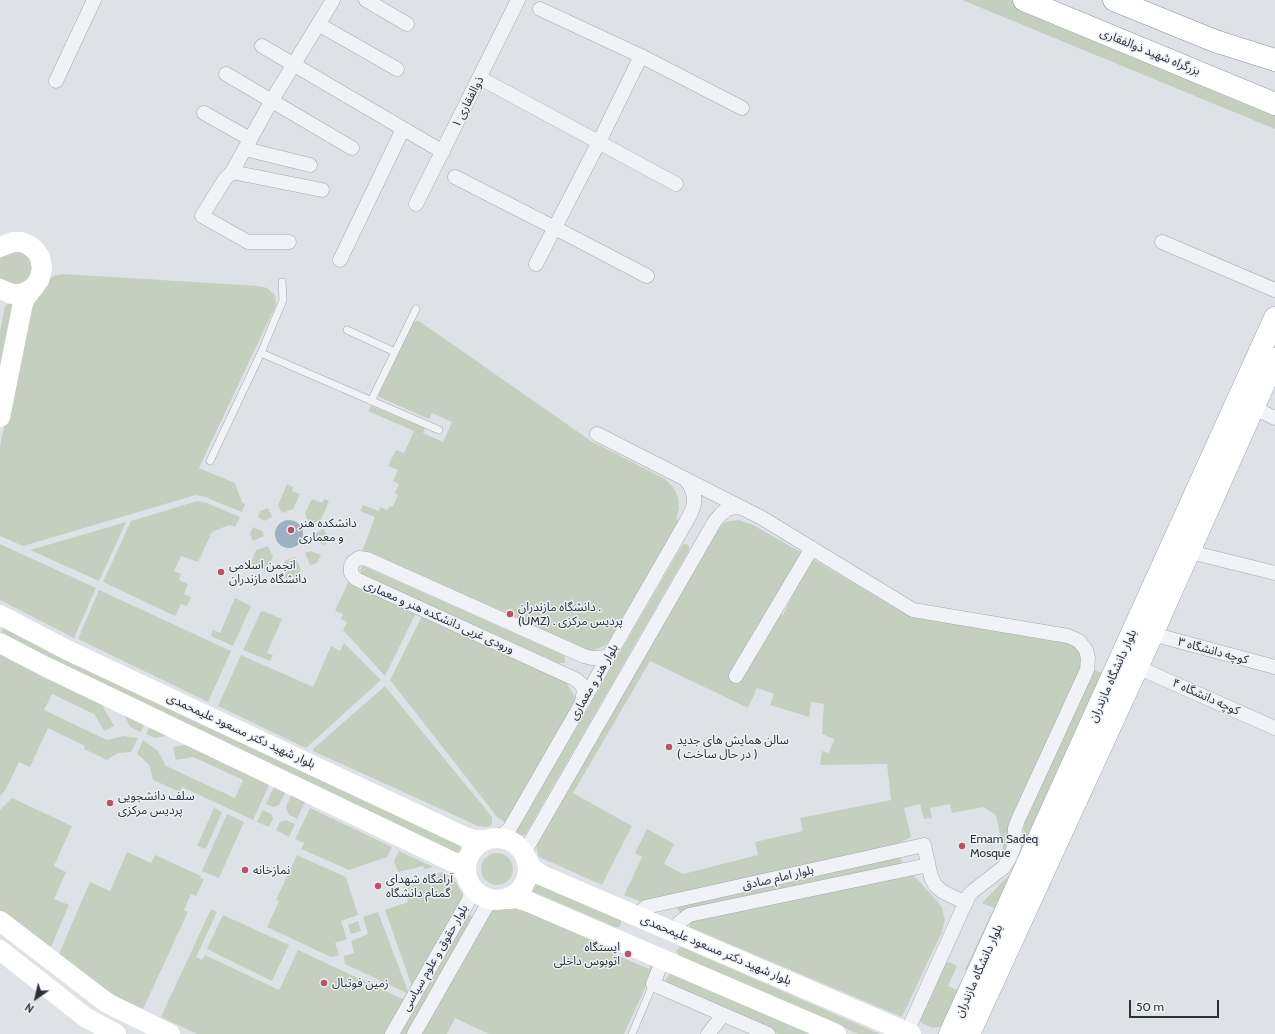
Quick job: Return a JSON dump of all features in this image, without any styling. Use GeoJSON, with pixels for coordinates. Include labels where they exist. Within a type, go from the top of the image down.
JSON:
{"type":"FeatureCollection","features":[{"type":"Feature","properties":{"kind":"main road","name":"بزرگراه شهید ذوالفقاری"},"geometry":{"type":"LineString","coordinates":[[1024,0],[1275,104]]}},
{"type":"Feature","properties":{"kind":"main road"},"geometry":{"type":"LineString","coordinates":[[1114,0],[1215,41],[1275,68]]}},
{"type":"Feature","properties":{"kind":"main road"},"geometry":{"type":"LineString","coordinates":[[1215,41],[1275,60]]}},
{"type":"Feature","properties":{"kind":"main road"},"geometry":{"type":"LineString","coordinates":[[0,247],[9,243],[17,242],[25,244],[35,250],[40,257],[42,269],[39,280],[23,303],[0,417]]}},
{"type":"Feature","properties":{"kind":"main road"},"geometry":{"type":"LineString","coordinates":[[0,289],[8,294],[16,294],[24,293],[34,287]]}},
{"type":"Feature","properties":{"kind":"main road","name":"بلوار دانشگاه مازندران"},"geometry":{"type":"LineString","coordinates":[[969,1034],[1135,657],[1275,318]]}},
{"type":"Feature","properties":{"kind":"main road","name":"بلوار دانشگاه مازندران"},"geometry":{"type":"LineString","coordinates":[[950,1034],[1135,657],[1152,634],[1190,552],[1275,359]]}},
{"type":"Feature","properties":{"kind":"main road","name":"بلوار شهید دکتر مسعود علیمحمدی"},"geometry":{"type":"LineString","coordinates":[[0,614],[67,650],[465,837],[474,840],[488,839]]}},
{"type":"Feature","properties":{"kind":"main road"},"geometry":{"type":"LineString","coordinates":[[0,643],[46,667],[457,864],[462,869],[473,889],[481,896],[491,900],[519,898],[836,1034]]}},
{"type":"Feature","properties":{"kind":"main road"},"geometry":{"type":"LineString","coordinates":[[467,879],[466,867],[468,857],[476,846],[488,839],[502,838],[512,841],[520,848],[526,858],[528,873],[525,883],[519,892],[504,900]]}},
{"type":"Feature","properties":{"kind":"main road","name":"بلوار شهید دکتر مسعود علیمحمدی"},"geometry":{"type":"LineString","coordinates":[[526,858],[532,868],[541,875],[908,1033]]}},
{"type":"Feature","properties":{"kind":"main road"},"geometry":{"type":"LineString","coordinates":[[626,944],[638,917]]}},
{"type":"Feature","properties":{"kind":"main road"},"geometry":{"type":"LineString","coordinates":[[0,921],[107,1003],[170,1034]]}},
{"type":"Feature","properties":{"kind":"main road"},"geometry":{"type":"LineString","coordinates":[[663,960],[675,932]]}},
{"type":"Feature","properties":{"kind":"main road"},"geometry":{"type":"LineString","coordinates":[[0,950],[85,1017],[116,1034]]}},
{"type":"Feature","properties":{"kind":"street"},"geometry":{"type":"LineString","coordinates":[[56,80],[94,0]]}},
{"type":"Feature","properties":{"kind":"street"},"geometry":{"type":"LineString","coordinates":[[289,242],[248,242],[202,216],[226,178],[232,172],[272,100],[333,0]]}},
{"type":"Feature","properties":{"kind":"street"},"geometry":{"type":"LineString","coordinates":[[366,0],[407,24]]}},
{"type":"Feature","properties":{"kind":"street","name":"ذوالفقاری ۱"},"geometry":{"type":"LineString","coordinates":[[416,204],[518,0]]}},
{"type":"Feature","properties":{"kind":"street"},"geometry":{"type":"LineString","coordinates":[[540,9],[641,56],[742,108]]}},
{"type":"Feature","properties":{"kind":"street"},"geometry":{"type":"LineString","coordinates":[[318,24],[397,69]]}},
{"type":"Feature","properties":{"kind":"street"},"geometry":{"type":"LineString","coordinates":[[262,46],[443,152]]}},
{"type":"Feature","properties":{"kind":"street"},"geometry":{"type":"LineString","coordinates":[[536,264],[599,142],[641,56]]}},
{"type":"Feature","properties":{"kind":"street"},"geometry":{"type":"LineString","coordinates":[[226,74],[352,148]]}},
{"type":"Feature","properties":{"kind":"street"},"geometry":{"type":"LineString","coordinates":[[480,78],[676,184]]}},
{"type":"Feature","properties":{"kind":"street"},"geometry":{"type":"LineString","coordinates":[[204,113],[248,144],[310,165]]}},
{"type":"Feature","properties":{"kind":"street"},"geometry":{"type":"LineString","coordinates":[[340,260],[403,129]]}},
{"type":"Feature","properties":{"kind":"street"},"geometry":{"type":"LineString","coordinates":[[232,172],[322,190]]}},
{"type":"Feature","properties":{"kind":"street"},"geometry":{"type":"LineString","coordinates":[[455,177],[647,276]]}},
{"type":"Feature","properties":{"kind":"street"},"geometry":{"type":"LineString","coordinates":[[1162,242],[1275,290]]}},
{"type":"Feature","properties":{"kind":"street"},"geometry":{"type":"LineString","coordinates":[[1254,408],[1275,418]]}},
{"type":"Feature","properties":{"kind":"street"},"geometry":{"type":"LineString","coordinates":[[596,434],[746,509],[913,610],[1068,636],[1079,641],[1086,650],[1088,670],[1018,820],[1015,828],[1014,847],[1010,858],[1004,867],[972,892],[908,1033]]}},
{"type":"Feature","properties":{"kind":"street","name":"بلوار هنر و معماری"},"geometry":{"type":"LineString","coordinates":[[488,839],[505,833],[510,828],[693,508],[694,496],[692,489],[685,479],[679,476]]}},
{"type":"Feature","properties":{"kind":"street","name":"بلوار هنر و معماری"},"geometry":{"type":"LineString","coordinates":[[526,858],[528,846],[715,521],[728,509],[736,507],[746,509]]}},
{"type":"Feature","properties":{"kind":"street"},"geometry":{"type":"LineString","coordinates":[[736,676],[812,548]]}},
{"type":"Feature","properties":{"kind":"street"},"geometry":{"type":"LineString","coordinates":[[1190,552],[1275,573]]}},
{"type":"Feature","properties":{"kind":"street","name":"ورودی غربی دانشکده هنر و معماری"},"geometry":{"type":"LineString","coordinates":[[582,702],[584,690],[581,684],[575,679],[356,579],[351,573],[353,562],[359,558],[367,559],[584,656],[601,658],[608,656],[611,653]]}},
{"type":"Feature","properties":{"kind":"street","name":"کوچه دانشگاه ۳"},"geometry":{"type":"LineString","coordinates":[[1152,634],[1275,667]]}},
{"type":"Feature","properties":{"kind":"street","name":"کوچه دانشگاه ۴"},"geometry":{"type":"LineString","coordinates":[[1135,657],[1275,728]]}},
{"type":"Feature","properties":{"kind":"street","name":"بلوار امام صادق"},"geometry":{"type":"LineString","coordinates":[[638,917],[642,910],[646,907],[924,845],[928,865],[689,915],[680,922],[675,932]]}},
{"type":"Feature","properties":{"kind":"street"},"geometry":{"type":"LineString","coordinates":[[928,865],[935,885],[943,892],[966,903]]}},
{"type":"Feature","properties":{"kind":"street","name":"بلوار حقوق و علوم سیاسی"},"geometry":{"type":"LineString","coordinates":[[392,1034],[469,900],[470,892],[467,879]]}},
{"type":"Feature","properties":{"kind":"street","name":"بلوار حقوق و علوم سیاسی"},"geometry":{"type":"LineString","coordinates":[[414,1034],[485,909],[489,904],[504,900]]}},
{"type":"Feature","properties":{"kind":"street"},"geometry":{"type":"LineString","coordinates":[[663,960],[653,984],[768,1034]]}},
{"type":"Feature","properties":{"kind":"street"},"geometry":{"type":"LineString","coordinates":[[708,1034],[723,1015]]}},
{"type":"Feature","properties":{"kind":"lane"},"geometry":{"type":"LineString","coordinates":[[210,461],[261,353],[283,300],[282,282]]}},
{"type":"Feature","properties":{"kind":"lane"},"geometry":{"type":"LineString","coordinates":[[371,401],[416,309]]}},
{"type":"Feature","properties":{"kind":"lane"},"geometry":{"type":"LineString","coordinates":[[346,330],[395,352]]}},
{"type":"Feature","properties":{"kind":"lane"},"geometry":{"type":"LineString","coordinates":[[261,353],[439,430]]}},
{"type":"Feature","properties":{"kind":"lane"},"geometry":{"type":"LineString","coordinates":[[632,1034],[653,984]]}},
{"type":"Feature","properties":{"kind":"green space"},"geometry":{"type":"Polygon","coordinates":[[[962,0],[1010,0],[1275,112],[1275,129],[962,0]]]}},
{"type":"Feature","properties":{"kind":"green space"},"geometry":{"type":"Polygon","coordinates":[[[17,250],[31,257],[33,275],[18,286],[2,280],[0,277],[0,259],[3,255],[17,250]]]}},
{"type":"Feature","properties":{"kind":"green space"},"geometry":{"type":"Polygon","coordinates":[[[63,274],[259,286],[267,288],[275,295],[276,304],[274,309],[199,468],[235,483],[242,502],[245,504],[242,512],[205,497],[196,495],[23,546],[0,536],[0,446],[28,310],[43,284],[54,276],[63,274]]]}},
{"type":"Feature","properties":{"kind":"green space"},"geometry":{"type":"Polygon","coordinates":[[[7,304],[12,304],[13,306],[0,379],[0,332],[5,306],[7,304]]]}},
{"type":"Feature","properties":{"kind":"green space"},"geometry":{"type":"Polygon","coordinates":[[[419,321],[591,441],[665,479],[676,492],[679,509],[676,519],[679,521],[609,641],[604,646],[594,650],[588,650],[362,552],[375,517],[360,511],[363,505],[379,511],[380,507],[387,510],[390,506],[393,506],[398,495],[395,493],[399,484],[393,481],[398,470],[388,466],[396,450],[404,453],[414,431],[368,411],[371,406],[425,428],[423,433],[443,442],[452,422],[432,413],[429,419],[379,397],[379,393],[413,323],[419,321]]]}},
{"type":"Feature","properties":{"kind":"green space"},"geometry":{"type":"Polygon","coordinates":[[[287,484],[293,487],[292,491],[300,494],[293,509],[282,513],[278,505],[287,484]]]}},
{"type":"Feature","properties":{"kind":"green space"},"geometry":{"type":"Polygon","coordinates":[[[312,499],[322,503],[324,499],[329,501],[321,520],[310,525],[305,513],[312,499]]]}},
{"type":"Feature","properties":{"kind":"green space"},"geometry":{"type":"Polygon","coordinates":[[[197,501],[207,503],[240,517],[235,527],[229,525],[212,532],[198,562],[181,556],[174,571],[181,574],[179,580],[188,584],[184,594],[191,597],[187,606],[181,604],[175,616],[103,582],[131,521],[197,501]]]}},
{"type":"Feature","properties":{"kind":"green space"},"geometry":{"type":"Polygon","coordinates":[[[268,508],[272,517],[264,521],[258,517],[260,511],[268,508]]]}},
{"type":"Feature","properties":{"kind":"green space"},"geometry":{"type":"Polygon","coordinates":[[[739,520],[753,525],[804,554],[778,613],[783,615],[811,558],[909,616],[1068,642],[1075,645],[1082,653],[1081,667],[1012,820],[1007,840],[1005,858],[996,815],[983,807],[952,813],[950,804],[930,808],[932,818],[924,819],[920,804],[904,808],[911,837],[894,846],[644,903],[624,895],[642,857],[635,853],[647,829],[674,844],[664,864],[683,874],[758,855],[755,842],[803,831],[800,818],[891,800],[887,764],[820,765],[822,751],[829,753],[834,739],[822,734],[824,704],[811,702],[809,717],[770,705],[774,694],[757,688],[748,708],[650,661],[573,793],[632,826],[602,885],[539,857],[536,845],[718,529],[728,521],[739,520]]]}},
{"type":"Feature","properties":{"kind":"green space"},"geometry":{"type":"Polygon","coordinates":[[[126,522],[99,581],[30,550],[126,522]]]}},
{"type":"Feature","properties":{"kind":"green space"},"geometry":{"type":"Polygon","coordinates":[[[253,527],[262,531],[264,536],[253,541],[250,534],[253,527]]]}},
{"type":"Feature","properties":{"kind":"green space"},"geometry":{"type":"Polygon","coordinates":[[[324,529],[328,539],[325,545],[317,542],[314,534],[324,529]]]}},
{"type":"Feature","properties":{"kind":"green space"},"geometry":{"type":"Polygon","coordinates":[[[0,544],[96,588],[74,638],[0,600],[0,544]]]}},
{"type":"Feature","properties":{"kind":"green space"},"geometry":{"type":"Polygon","coordinates":[[[683,544],[687,544],[689,550],[525,835],[520,836],[517,833],[517,830],[683,544]]]}},
{"type":"Feature","properties":{"kind":"green space"},"geometry":{"type":"Polygon","coordinates":[[[268,546],[273,557],[266,571],[259,568],[257,571],[249,567],[256,550],[268,546]]]}},
{"type":"Feature","properties":{"kind":"green space"},"geometry":{"type":"Polygon","coordinates":[[[311,551],[321,555],[317,563],[310,565],[305,553],[311,551]]]}},
{"type":"Feature","properties":{"kind":"green space"},"geometry":{"type":"Polygon","coordinates":[[[295,557],[301,569],[294,585],[286,582],[287,579],[279,576],[285,561],[295,557]]]}},
{"type":"Feature","properties":{"kind":"green space"},"geometry":{"type":"Polygon","coordinates":[[[362,566],[563,655],[565,657],[564,663],[559,663],[362,575],[360,570],[362,566]]]}},
{"type":"Feature","properties":{"kind":"green space"},"geometry":{"type":"Polygon","coordinates":[[[349,580],[417,611],[385,676],[343,630],[347,622],[341,619],[343,614],[335,611],[349,580]]]}},
{"type":"Feature","properties":{"kind":"green space"},"geometry":{"type":"Polygon","coordinates":[[[99,590],[231,651],[208,702],[78,639],[99,590]]]}},
{"type":"Feature","properties":{"kind":"green space"},"geometry":{"type":"Polygon","coordinates":[[[235,598],[251,606],[233,646],[211,636],[213,630],[220,633],[235,598]]]}},
{"type":"Feature","properties":{"kind":"green space"},"geometry":{"type":"Polygon","coordinates":[[[261,611],[282,619],[267,653],[273,655],[270,661],[243,650],[261,611]]]}},
{"type":"Feature","properties":{"kind":"green space"},"geometry":{"type":"Polygon","coordinates":[[[423,614],[566,682],[574,695],[576,702],[508,824],[498,818],[390,680],[423,614]]]}},
{"type":"Feature","properties":{"kind":"green space"},"geometry":{"type":"Polygon","coordinates":[[[3,628],[6,628],[459,845],[461,851],[456,853],[1,634],[3,628]]]}},
{"type":"Feature","properties":{"kind":"green space"},"geometry":{"type":"Polygon","coordinates":[[[344,643],[381,680],[306,748],[218,706],[241,655],[313,687],[331,646],[340,651],[344,643]]]}},
{"type":"Feature","properties":{"kind":"green space"},"geometry":{"type":"Polygon","coordinates":[[[0,651],[97,696],[114,726],[104,731],[94,714],[52,694],[44,710],[107,740],[123,736],[138,738],[131,752],[118,753],[107,760],[84,749],[85,746],[48,728],[30,767],[19,762],[6,789],[0,796],[0,651]]]}},
{"type":"Feature","properties":{"kind":"green space"},"geometry":{"type":"Polygon","coordinates":[[[1094,670],[1104,674],[970,972],[965,970],[994,908],[982,903],[1011,873],[1023,845],[1024,822],[1026,817],[1094,670]]]}},
{"type":"Feature","properties":{"kind":"green space"},"geometry":{"type":"Polygon","coordinates":[[[385,686],[492,817],[492,823],[490,826],[478,826],[313,751],[313,749],[385,686]]]}},
{"type":"Feature","properties":{"kind":"green space"},"geometry":{"type":"Polygon","coordinates":[[[121,708],[146,720],[141,732],[130,727],[121,708]]]}},
{"type":"Feature","properties":{"kind":"green space"},"geometry":{"type":"Polygon","coordinates":[[[152,722],[176,734],[155,738],[146,734],[152,722]]]}},
{"type":"Feature","properties":{"kind":"green space"},"geometry":{"type":"Polygon","coordinates":[[[143,740],[158,751],[166,766],[235,798],[243,780],[193,757],[176,760],[173,747],[195,743],[272,779],[253,820],[182,787],[180,792],[153,780],[149,765],[137,754],[143,740]]]}},
{"type":"Feature","properties":{"kind":"green space"},"geometry":{"type":"Polygon","coordinates":[[[275,785],[286,791],[279,805],[274,807],[266,804],[275,785]]]}},
{"type":"Feature","properties":{"kind":"green space"},"geometry":{"type":"Polygon","coordinates":[[[292,793],[306,800],[297,819],[289,815],[286,807],[292,793]]]}},
{"type":"Feature","properties":{"kind":"green space"},"geometry":{"type":"Polygon","coordinates":[[[12,798],[72,826],[54,866],[66,872],[54,899],[69,905],[50,949],[0,911],[0,810],[12,798]]]}},
{"type":"Feature","properties":{"kind":"green space"},"geometry":{"type":"Polygon","coordinates":[[[214,808],[222,812],[206,849],[197,846],[214,808]]]}},
{"type":"Feature","properties":{"kind":"green space"},"geometry":{"type":"Polygon","coordinates":[[[310,808],[392,847],[387,857],[349,870],[301,849],[304,843],[295,839],[310,808]]]}},
{"type":"Feature","properties":{"kind":"green space"},"geometry":{"type":"Polygon","coordinates":[[[263,810],[272,816],[273,819],[269,827],[257,822],[263,810]]]}},
{"type":"Feature","properties":{"kind":"green space"},"geometry":{"type":"Polygon","coordinates":[[[227,814],[244,822],[219,878],[202,871],[227,814]]]}},
{"type":"Feature","properties":{"kind":"green space"},"geometry":{"type":"Polygon","coordinates":[[[286,820],[295,824],[289,837],[276,830],[280,822],[286,820]]]}},
{"type":"Feature","properties":{"kind":"green space"},"geometry":{"type":"Polygon","coordinates":[[[399,851],[433,867],[424,869],[423,866],[398,872],[394,861],[399,851]]]}},
{"type":"Feature","properties":{"kind":"green space"},"geometry":{"type":"Polygon","coordinates":[[[127,852],[151,863],[155,855],[201,876],[200,878],[204,879],[196,896],[191,894],[184,910],[188,912],[143,1009],[119,998],[79,973],[58,956],[90,882],[110,891],[127,852]]]}},
{"type":"Feature","properties":{"kind":"green space"},"geometry":{"type":"Polygon","coordinates":[[[497,853],[508,858],[513,869],[508,880],[497,885],[486,880],[481,869],[486,858],[497,853]]]}},
{"type":"Feature","properties":{"kind":"green space"},"geometry":{"type":"Polygon","coordinates":[[[297,855],[346,877],[358,915],[341,921],[347,939],[335,943],[339,955],[331,957],[267,927],[279,901],[276,900],[297,855]]]}},
{"type":"Feature","properties":{"kind":"green space"},"geometry":{"type":"Polygon","coordinates":[[[898,857],[902,860],[901,864],[681,913],[677,909],[678,905],[898,857]]]}},
{"type":"Feature","properties":{"kind":"green space"},"geometry":{"type":"Polygon","coordinates":[[[443,872],[451,877],[457,884],[462,894],[461,901],[412,987],[385,910],[408,902],[403,887],[427,880],[426,876],[443,872]]]}},
{"type":"Feature","properties":{"kind":"green space"},"geometry":{"type":"Polygon","coordinates":[[[912,874],[938,902],[942,908],[945,920],[941,934],[902,1017],[689,927],[691,922],[694,920],[912,874]]]}},
{"type":"Feature","properties":{"kind":"green space"},"geometry":{"type":"Polygon","coordinates":[[[534,883],[619,919],[621,924],[619,927],[615,927],[533,892],[530,887],[534,883]]]}},
{"type":"Feature","properties":{"kind":"green space"},"geometry":{"type":"Polygon","coordinates":[[[507,902],[606,940],[603,949],[649,969],[653,960],[657,962],[624,1034],[489,1034],[455,1018],[447,1034],[418,1034],[486,913],[507,902]]]}},
{"type":"Feature","properties":{"kind":"green space"},"geometry":{"type":"Polygon","coordinates":[[[211,909],[217,912],[196,957],[202,960],[205,955],[279,990],[298,950],[405,1000],[385,1034],[197,1034],[161,1017],[211,909]]]}},
{"type":"Feature","properties":{"kind":"green space"},"geometry":{"type":"Polygon","coordinates":[[[378,912],[409,994],[345,964],[344,956],[354,953],[351,941],[368,934],[363,917],[378,912]]]}},
{"type":"Feature","properties":{"kind":"green space"},"geometry":{"type":"Polygon","coordinates":[[[223,915],[289,945],[272,981],[207,949],[223,915]]]}},
{"type":"Feature","properties":{"kind":"green space"},"geometry":{"type":"Polygon","coordinates":[[[471,915],[473,918],[408,1034],[397,1034],[467,916],[471,915]]]}},
{"type":"Feature","properties":{"kind":"green space"},"geometry":{"type":"Polygon","coordinates":[[[358,921],[361,931],[351,934],[348,925],[358,921]]]}},
{"type":"Feature","properties":{"kind":"green space"},"geometry":{"type":"Polygon","coordinates":[[[680,947],[880,1034],[858,1034],[679,956],[676,951],[680,947]]]}},
{"type":"Feature","properties":{"kind":"green space"},"geometry":{"type":"Polygon","coordinates":[[[949,962],[957,966],[948,986],[957,990],[960,983],[964,985],[946,1025],[933,1028],[919,1020],[946,963],[949,962]]]}},
{"type":"Feature","properties":{"kind":"green space"},"geometry":{"type":"Polygon","coordinates":[[[670,972],[826,1034],[779,1034],[671,988],[666,980],[670,972]]]}},
{"type":"Feature","properties":{"kind":"water"},"geometry":{"type":"Polygon","coordinates":[[[289,520],[299,524],[303,534],[299,544],[289,548],[279,544],[275,534],[279,524],[289,520]]]}},
{"type":"Feature","properties":{"kind":"place","name":"دانشکده هنر و معماری"},"geometry":{"type":"Point","coordinates":[291,530]}},
{"type":"Feature","properties":{"kind":"place","name":"انجمن اسلامی دانشگاه مازندران"},"geometry":{"type":"Point","coordinates":[221,572]}},
{"type":"Feature","properties":{"kind":"place","name":"دانشگاه مازندران . (UMZ) . پردیس مرکزی"},"geometry":{"type":"Point","coordinates":[510,614]}},
{"type":"Feature","properties":{"kind":"place","name":"سالن همایش های جدید ( در حال ساخت )"},"geometry":{"type":"Point","coordinates":[669,747]}},
{"type":"Feature","properties":{"kind":"place","name":"سلف دانشجویی پردیس مرکزی"},"geometry":{"type":"Point","coordinates":[110,803]}},
{"type":"Feature","properties":{"kind":"place","name":"Emam Sadeq Mosque"},"geometry":{"type":"Point","coordinates":[962,846]}},
{"type":"Feature","properties":{"kind":"place","name":"نمازخانه"},"geometry":{"type":"Point","coordinates":[245,870]}},
{"type":"Feature","properties":{"kind":"place","name":"آرامگاه شهدای گمنام دانشگاه"},"geometry":{"type":"Point","coordinates":[378,886]}},
{"type":"Feature","properties":{"kind":"place","name":"ایستگاه اتوبوس داخلی"},"geometry":{"type":"Point","coordinates":[628,954]}},
{"type":"Feature","properties":{"kind":"place","name":"زمین فوتبال"},"geometry":{"type":"Point","coordinates":[324,983]}}]}
